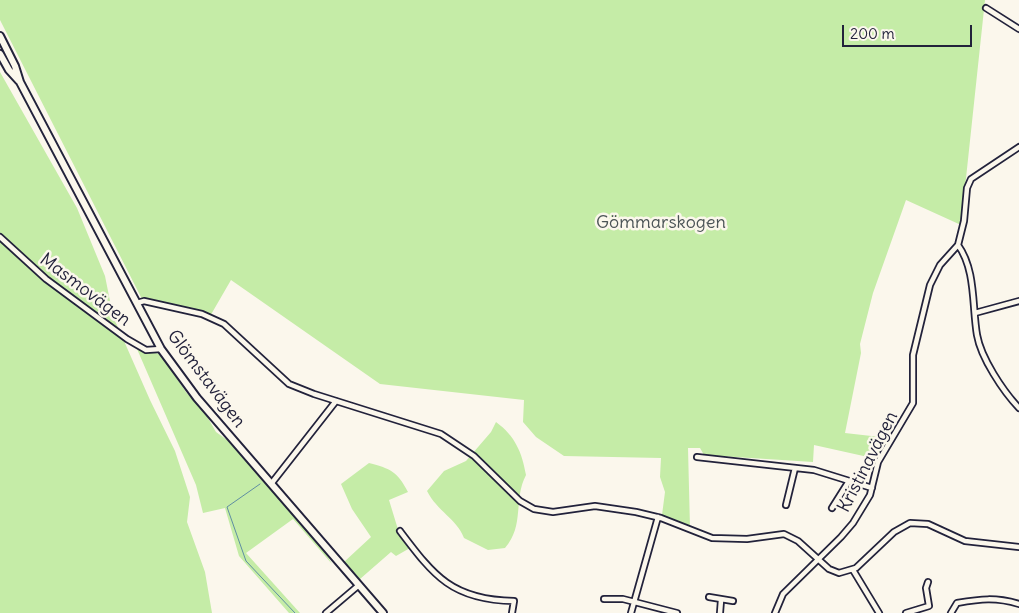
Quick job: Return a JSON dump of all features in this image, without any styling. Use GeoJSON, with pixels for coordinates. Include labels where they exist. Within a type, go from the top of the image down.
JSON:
{"type":"FeatureCollection","features":[{"type":"Feature","properties":{"kind":"main road"},"geometry":{"type":"LineString","coordinates":[[0,36],[15,66],[20,82]]}},
{"type":"Feature","properties":{"kind":"main road"},"geometry":{"type":"LineString","coordinates":[[0,54],[9,70],[20,82]]}},
{"type":"Feature","properties":{"kind":"main road","name":"Glömstavägen"},"geometry":{"type":"LineString","coordinates":[[20,82],[161,349],[197,398],[384,613]]}},
{"type":"Feature","properties":{"kind":"street"},"geometry":{"type":"LineString","coordinates":[[986,8],[1019,29]]}},
{"type":"Feature","properties":{"kind":"street"},"geometry":{"type":"LineString","coordinates":[[1019,146],[971,179],[967,188],[964,221],[958,245],[963,252],[969,270],[978,341],[985,358],[1009,396],[1019,408]]}},
{"type":"Feature","properties":{"kind":"street","name":"Masmovägen"},"geometry":{"type":"LineString","coordinates":[[0,237],[46,279],[127,339],[146,350],[161,349]]}},
{"type":"Feature","properties":{"kind":"street","name":"Kristinavägen"},"geometry":{"type":"LineString","coordinates":[[774,613],[783,594],[819,560],[853,523],[872,488],[880,459],[913,403],[913,355],[930,285],[940,265],[958,245]]}},
{"type":"Feature","properties":{"kind":"street"},"geometry":{"type":"LineString","coordinates":[[137,303],[148,302],[202,314],[216,320],[229,327],[284,381],[336,401],[430,430],[447,438],[474,456],[520,501],[531,508],[553,512],[594,506],[658,517],[712,538],[747,539],[784,534],[798,541],[834,572],[841,573],[853,570],[894,532],[910,522],[928,524],[965,541],[1019,547]]}},
{"type":"Feature","properties":{"kind":"street"},"geometry":{"type":"LineString","coordinates":[[975,313],[1019,302]]}},
{"type":"Feature","properties":{"kind":"street"},"geometry":{"type":"LineString","coordinates":[[271,484],[336,401]]}},
{"type":"Feature","properties":{"kind":"street"},"geometry":{"type":"LineString","coordinates":[[697,457],[814,470],[872,488]]}},
{"type":"Feature","properties":{"kind":"street"},"geometry":{"type":"LineString","coordinates":[[786,505],[795,468]]}},
{"type":"Feature","properties":{"kind":"street"},"geometry":{"type":"LineString","coordinates":[[832,508],[849,481]]}},
{"type":"Feature","properties":{"kind":"street"},"geometry":{"type":"LineString","coordinates":[[631,613],[658,517]]}},
{"type":"Feature","properties":{"kind":"street"},"geometry":{"type":"LineString","coordinates":[[400,531],[432,572],[449,585],[483,598],[514,601],[512,613]]}},
{"type":"Feature","properties":{"kind":"street"},"geometry":{"type":"LineString","coordinates":[[853,570],[879,613]]}},
{"type":"Feature","properties":{"kind":"street"},"geometry":{"type":"LineString","coordinates":[[928,582],[926,585],[929,606]]}},
{"type":"Feature","properties":{"kind":"street"},"geometry":{"type":"LineString","coordinates":[[326,613],[359,585]]}},
{"type":"Feature","properties":{"kind":"street"},"geometry":{"type":"LineString","coordinates":[[709,597],[733,601]]}},
{"type":"Feature","properties":{"kind":"street"},"geometry":{"type":"LineString","coordinates":[[604,599],[616,598],[677,613]]}},
{"type":"Feature","properties":{"kind":"street"},"geometry":{"type":"LineString","coordinates":[[951,613],[957,603],[995,598],[1019,604]]}},
{"type":"Feature","properties":{"kind":"street"},"geometry":{"type":"LineString","coordinates":[[720,613],[721,600]]}},
{"type":"Feature","properties":{"kind":"street"},"geometry":{"type":"LineString","coordinates":[[906,613],[936,604]]}},
{"type":"Feature","properties":{"kind":"green space","name":"Gömmarskogen"},"geometry":{"type":"Polygon","coordinates":[[[0,0],[985,0],[961,225],[906,200],[873,293],[860,344],[861,353],[845,433],[889,438],[877,459],[814,445],[813,462],[704,455],[700,448],[688,448],[690,528],[662,515],[665,492],[660,477],[661,458],[564,456],[536,437],[523,422],[524,400],[380,384],[231,280],[209,318],[144,303],[0,20],[0,0]]]}},
{"type":"Feature","properties":{"kind":"green space"},"geometry":{"type":"Polygon","coordinates":[[[0,72],[77,208],[105,276],[113,316],[175,451],[190,497],[187,522],[205,572],[212,613],[0,613],[0,72]]]}},
{"type":"Feature","properties":{"kind":"green space"},"geometry":{"type":"Polygon","coordinates":[[[137,349],[160,354],[186,392],[204,411],[216,432],[230,442],[325,552],[332,564],[293,519],[246,553],[300,613],[289,613],[239,556],[225,508],[203,513],[196,485],[137,349]]]}},
{"type":"Feature","properties":{"kind":"green space"},"geometry":{"type":"Polygon","coordinates":[[[496,422],[503,427],[517,445],[526,475],[520,494],[515,530],[511,539],[505,548],[488,550],[464,538],[457,525],[436,504],[427,491],[444,471],[466,461],[491,432],[496,422]]]}},
{"type":"Feature","properties":{"kind":"green space"},"geometry":{"type":"Polygon","coordinates":[[[369,463],[393,472],[408,492],[389,500],[400,536],[410,548],[396,556],[391,552],[360,579],[344,562],[371,537],[352,509],[341,484],[369,463]]]}},
{"type":"Feature","properties":{"kind":"waterway"},"geometry":{"type":"LineString","coordinates":[[260,484],[227,507],[246,561],[295,613]]}}]}
